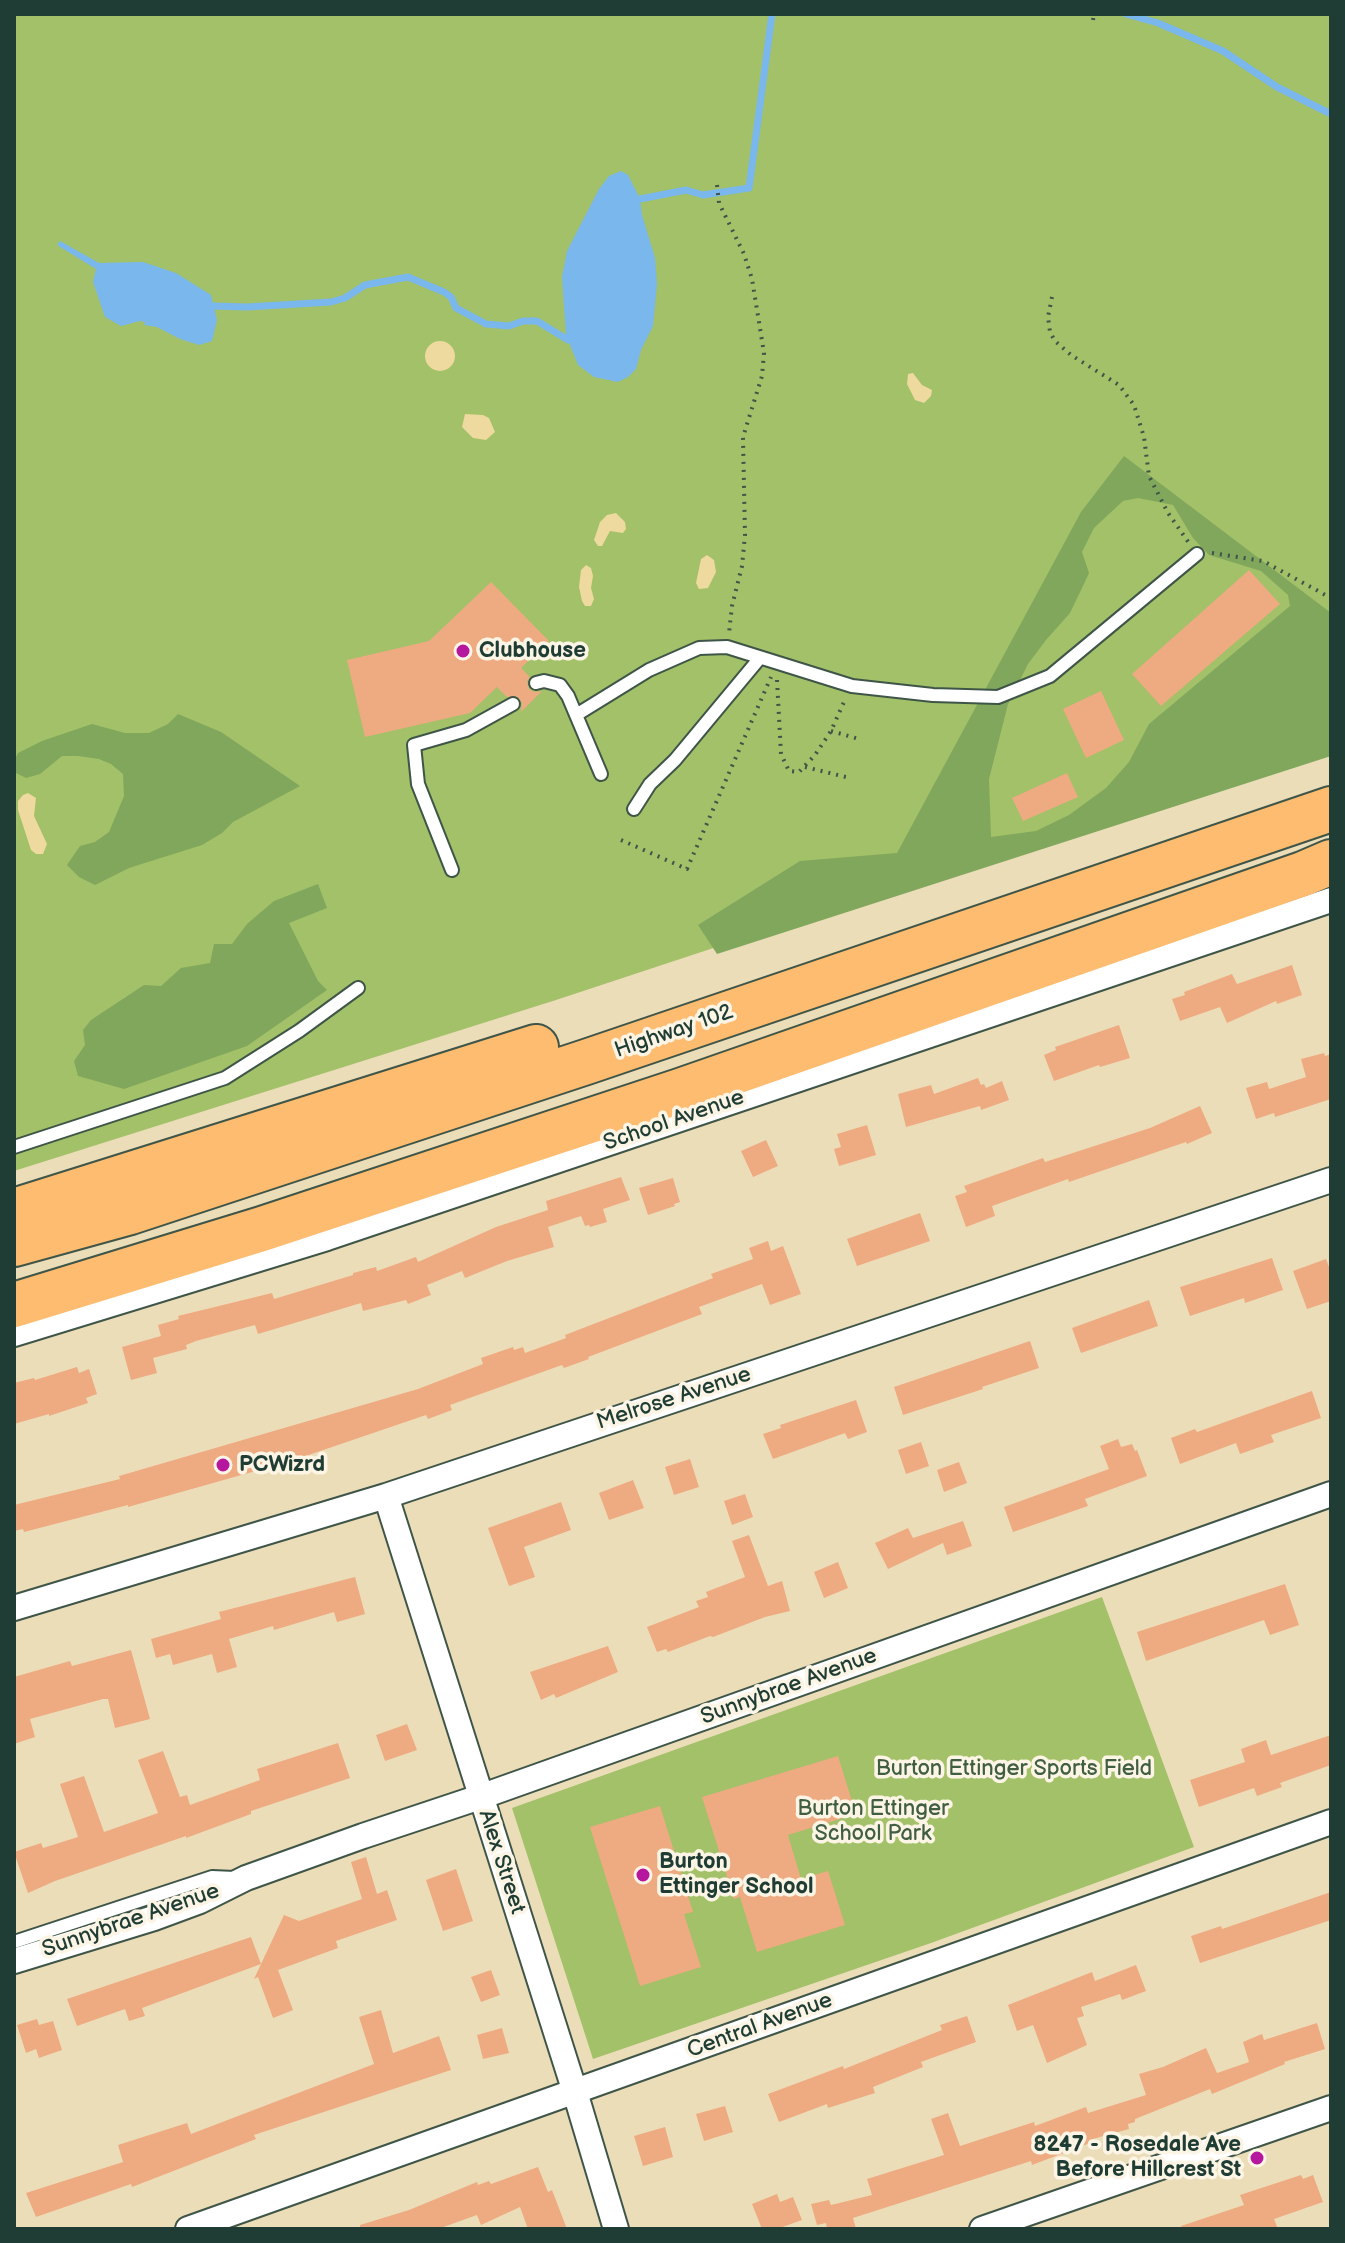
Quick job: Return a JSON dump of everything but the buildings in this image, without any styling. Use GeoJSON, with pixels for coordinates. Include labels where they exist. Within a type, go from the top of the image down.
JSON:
{"type":"FeatureCollection","features":[{"type":"Feature","properties":{"kind":"highway","name":"Highway 102"},"geometry":{"type":"LineString","coordinates":[[14,1244],[130,1212],[557,1072],[1331,809]]}},
{"type":"Feature","properties":{"kind":"highway","name":"Highway 102"},"geometry":{"type":"LineString","coordinates":[[14,1270],[595,1086],[1331,844]]}},
{"type":"Feature","properties":{"kind":"highway"},"geometry":{"type":"LineString","coordinates":[[14,1305],[277,1224],[680,1091],[1331,862]]}},
{"type":"Feature","properties":{"kind":"highway"},"geometry":{"type":"LineString","coordinates":[[14,1211],[809,961],[1149,870]]}},
{"type":"Feature","properties":{"kind":"street","name":"School Avenue"},"geometry":{"type":"LineString","coordinates":[[14,1334],[327,1238],[1331,900]]}},
{"type":"Feature","properties":{"kind":"street","name":"Melrose Avenue"},"geometry":{"type":"LineString","coordinates":[[14,1608],[386,1496],[1331,1180]]}},
{"type":"Feature","properties":{"kind":"street","name":"Sunnybrae Avenue"},"geometry":{"type":"LineString","coordinates":[[14,1961],[154,1918],[200,1901],[246,1878],[1331,1494]]}},
{"type":"Feature","properties":{"kind":"street","name":"Alex Street"},"geometry":{"type":"LineString","coordinates":[[386,1496],[616,2229]]}},
{"type":"Feature","properties":{"kind":"street","name":"Central Avenue"},"geometry":{"type":"LineString","coordinates":[[188,2229],[1331,1822]]}},
{"type":"Feature","properties":{"kind":"street"},"geometry":{"type":"LineString","coordinates":[[982,2229],[1331,2108]]}},
{"type":"Feature","properties":{"kind":"lane"},"geometry":{"type":"LineString","coordinates":[[576,715],[649,670],[699,648],[727,647],[852,686],[933,695],[998,697],[1050,676],[1197,554]]}},
{"type":"Feature","properties":{"kind":"lane"},"geometry":{"type":"LineString","coordinates":[[634,809],[650,784],[675,760],[759,659]]}},
{"type":"Feature","properties":{"kind":"lane"},"geometry":{"type":"LineString","coordinates":[[536,683],[544,681],[560,685],[601,774]]}},
{"type":"Feature","properties":{"kind":"lane"},"geometry":{"type":"LineString","coordinates":[[452,870],[418,784],[414,745],[466,730],[513,704]]}},
{"type":"Feature","properties":{"kind":"lane"},"geometry":{"type":"LineString","coordinates":[[14,1147],[225,1078],[299,1031],[358,988]]}},
{"type":"Feature","properties":{"kind":"lane","name":"Sunnybrae Avenue"},"geometry":{"type":"LineString","coordinates":[[14,1942],[212,1877],[246,1878]]}},
{"type":"Feature","properties":{"kind":"path"},"geometry":{"type":"LineString","coordinates":[[717,185],[719,203],[744,254],[761,325],[764,353],[762,376],[743,437],[745,535],[727,647]]}},
{"type":"Feature","properties":{"kind":"path"},"geometry":{"type":"LineString","coordinates":[[1052,297],[1048,317],[1055,341],[1071,355],[1119,385],[1134,405],[1144,437],[1149,476],[1168,513],[1197,554],[1236,555],[1263,561],[1331,598]]}},
{"type":"Feature","properties":{"kind":"path"},"geometry":{"type":"LineString","coordinates":[[777,662],[781,754],[789,771],[799,772],[805,767],[831,731],[852,686]]}},
{"type":"Feature","properties":{"kind":"path"},"geometry":{"type":"LineString","coordinates":[[621,840],[687,869],[777,662]]}},
{"type":"Feature","properties":{"kind":"path"},"geometry":{"type":"LineString","coordinates":[[831,731],[859,739]]}},
{"type":"Feature","properties":{"kind":"path"},"geometry":{"type":"LineString","coordinates":[[805,767],[846,777]]}},
{"type":"Feature","properties":{"kind":"green space"},"geometry":{"type":"Polygon","coordinates":[[[14,14],[1331,14],[1331,744],[556,1000],[14,1171],[14,14]]]}},
{"type":"Feature","properties":{"kind":"green space"},"geometry":{"type":"Polygon","coordinates":[[[1124,456],[1331,613],[1331,756],[717,954],[698,925],[800,861],[897,853],[1081,512],[1124,456]],[[1138,498],[1123,501],[1094,528],[1082,552],[1089,573],[1070,613],[1028,664],[1008,704],[989,779],[991,837],[1036,831],[1069,815],[1106,788],[1129,762],[1149,724],[1290,606],[1288,595],[1261,571],[1209,555],[1193,538],[1173,505],[1138,498]]]}},
{"type":"Feature","properties":{"kind":"green space"},"geometry":{"type":"Polygon","coordinates":[[[178,714],[221,732],[300,786],[233,822],[202,845],[129,868],[95,885],[79,877],[67,865],[80,846],[95,842],[109,832],[124,796],[123,774],[99,759],[62,756],[40,774],[26,778],[16,773],[14,761],[18,753],[42,741],[92,724],[125,733],[149,733],[168,724],[178,714]]]}},
{"type":"Feature","properties":{"kind":"green space"},"geometry":{"type":"Polygon","coordinates":[[[318,884],[327,908],[289,923],[318,981],[327,990],[247,1046],[124,1089],[78,1076],[74,1061],[85,1045],[83,1030],[91,1020],[144,985],[161,986],[181,968],[210,963],[214,944],[232,944],[247,924],[274,901],[318,884]]]}},
{"type":"Feature","properties":{"kind":"green space","name":"Burton Ettinger School Park"},"geometry":{"type":"Polygon","coordinates":[[[1102,1597],[1194,1847],[931,1943],[593,2059],[512,1808],[1102,1597]]]}},
{"type":"Feature","properties":{"kind":"sand"},"geometry":{"type":"Polygon","coordinates":[[[440,341],[446,342],[454,350],[454,362],[446,370],[440,371],[434,370],[426,362],[425,356],[426,350],[434,342],[440,341]]]}},
{"type":"Feature","properties":{"kind":"sand"},"geometry":{"type":"Polygon","coordinates":[[[913,373],[922,385],[932,390],[924,403],[915,400],[907,384],[908,374],[913,373]]]}},
{"type":"Feature","properties":{"kind":"sand"},"geometry":{"type":"Polygon","coordinates":[[[465,414],[489,418],[495,432],[486,440],[473,438],[462,427],[465,414]]]}},
{"type":"Feature","properties":{"kind":"sand"},"geometry":{"type":"Polygon","coordinates":[[[616,513],[625,522],[626,529],[623,533],[610,531],[602,546],[598,546],[594,540],[600,522],[607,515],[616,513]]]}},
{"type":"Feature","properties":{"kind":"sand"},"geometry":{"type":"Polygon","coordinates":[[[707,555],[714,560],[716,572],[708,588],[699,589],[696,583],[701,559],[707,555]]]}},
{"type":"Feature","properties":{"kind":"sand"},"geometry":{"type":"Polygon","coordinates":[[[586,565],[591,568],[593,576],[591,588],[594,599],[591,606],[585,606],[579,587],[581,570],[586,565]]]}},
{"type":"Feature","properties":{"kind":"sand"},"geometry":{"type":"Polygon","coordinates":[[[28,793],[36,798],[34,816],[47,844],[43,854],[31,850],[18,810],[18,801],[28,793]]]}},
{"type":"Feature","properties":{"kind":"water"},"geometry":{"type":"Polygon","coordinates":[[[621,171],[628,175],[640,199],[655,258],[657,284],[653,326],[636,369],[618,382],[594,377],[578,365],[566,335],[562,277],[567,251],[599,189],[609,176],[621,171]]]}},
{"type":"Feature","properties":{"kind":"water"},"geometry":{"type":"Polygon","coordinates":[[[60,241],[99,263],[143,262],[176,273],[211,295],[217,320],[212,341],[199,345],[157,327],[144,325],[145,322],[121,326],[105,317],[93,282],[96,269],[57,245],[60,241]]]}},
{"type":"Feature","properties":{"kind":"waterway"},"geometry":{"type":"LineString","coordinates":[[640,199],[686,190],[703,195],[749,188],[772,14]]}},
{"type":"Feature","properties":{"kind":"waterway"},"geometry":{"type":"LineString","coordinates":[[1126,14],[1158,23],[1223,51],[1277,87],[1331,114]]}},
{"type":"Feature","properties":{"kind":"waterway"},"geometry":{"type":"LineString","coordinates":[[212,306],[331,302],[345,298],[365,285],[408,277],[444,292],[451,297],[456,308],[486,324],[509,326],[523,321],[537,321],[568,340]]}},
{"type":"Feature","properties":{"kind":"place","name":"Clubhouse"},"geometry":{"type":"Point","coordinates":[463,651]}},
{"type":"Feature","properties":{"kind":"place","name":"PCWizrd"},"geometry":{"type":"Point","coordinates":[223,1465]}},
{"type":"Feature","properties":{"kind":"place","name":"Burton Ettinger School"},"geometry":{"type":"Point","coordinates":[643,1875]}},
{"type":"Feature","properties":{"kind":"place","name":"8247 - Rosedale Ave Before Hillcrest St"},"geometry":{"type":"Point","coordinates":[1257,2158]}},
{"type":"Feature","properties":{"kind":"park label","name":"Burton Ettinger Sports Field"},"geometry":{"type":"Point","coordinates":[1014,1769]}}]}
